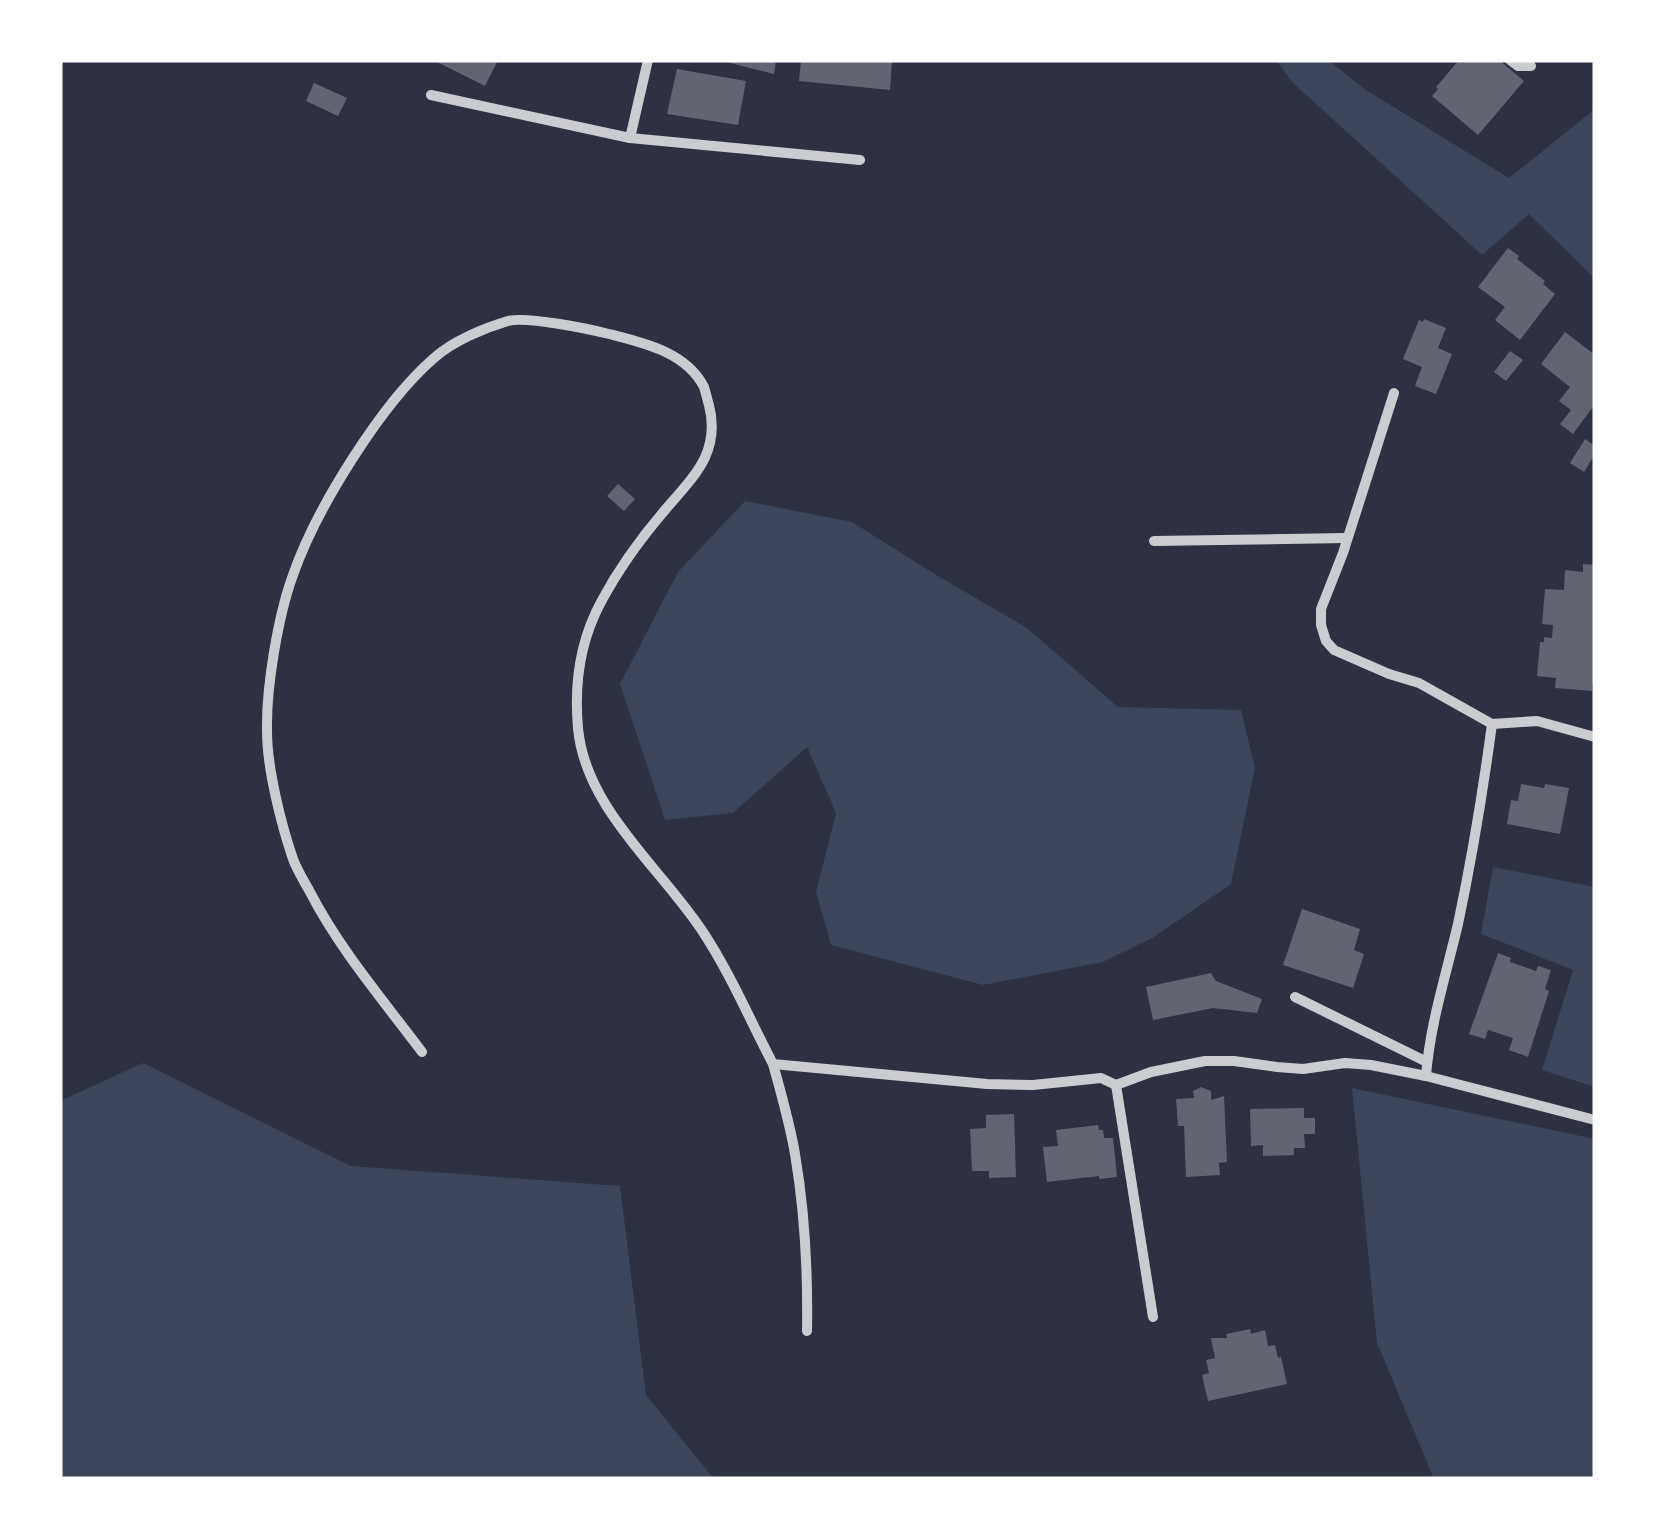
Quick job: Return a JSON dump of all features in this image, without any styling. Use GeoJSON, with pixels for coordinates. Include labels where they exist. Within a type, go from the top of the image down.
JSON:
{"type":"FeatureCollection","features":[{"type":"Feature","properties":{"kind":"street"},"geometry":{"type":"LineString","coordinates":[[630,138],[648,60]]}},
{"type":"Feature","properties":{"kind":"street"},"geometry":{"type":"LineString","coordinates":[[1510,60],[1518,66],[1532,66]]}},
{"type":"Feature","properties":{"kind":"street"},"geometry":{"type":"LineString","coordinates":[[432,95],[630,138],[860,160]]}},
{"type":"Feature","properties":{"kind":"street"},"geometry":{"type":"LineString","coordinates":[[422,1052],[328,926],[294,861],[270,769],[266,729],[276,640],[292,577],[314,526],[384,414],[438,354],[478,332],[514,319],[595,330],[678,358],[704,387],[713,421],[708,454],[600,602],[584,640],[578,676],[578,733],[608,812],[705,936],[773,1064],[801,1198],[807,1332]]}},
{"type":"Feature","properties":{"kind":"street"},"geometry":{"type":"LineString","coordinates":[[1394,393],[1321,609],[1326,641],[1334,650],[1419,683],[1492,724],[1537,721],[1595,737]]}},
{"type":"Feature","properties":{"kind":"street"},"geometry":{"type":"LineString","coordinates":[[1154,541],[1347,538]]}},
{"type":"Feature","properties":{"kind":"street"},"geometry":{"type":"LineString","coordinates":[[1426,1076],[1428,1048],[1477,828],[1492,724]]}},
{"type":"Feature","properties":{"kind":"street"},"geometry":{"type":"LineString","coordinates":[[1295,997],[1427,1062]]}},
{"type":"Feature","properties":{"kind":"street"},"geometry":{"type":"LineString","coordinates":[[773,1064],[987,1084],[1033,1085],[1101,1078],[1116,1085],[1151,1072],[1205,1060],[1278,1068],[1344,1063],[1426,1076],[1595,1120]]}},
{"type":"Feature","properties":{"kind":"street"},"geometry":{"type":"LineString","coordinates":[[1116,1085],[1153,1317]]}},
{"type":"Feature","properties":{"kind":"shaded area"},"geometry":{"type":"Polygon","coordinates":[[[1276,60],[1328,60],[1366,90],[1509,178],[1595,109],[1595,279],[1529,214],[1482,255],[1292,82],[1276,60]]]}},
{"type":"Feature","properties":{"kind":"shaded area"},"geometry":{"type":"Polygon","coordinates":[[[745,501],[852,522],[1027,628],[1118,707],[1241,710],[1255,768],[1231,884],[1154,937],[1103,962],[983,985],[831,945],[816,892],[836,813],[807,747],[733,813],[665,820],[620,684],[678,572],[745,501]]]}},
{"type":"Feature","properties":{"kind":"shaded area"},"geometry":{"type":"Polygon","coordinates":[[[1493,867],[1595,887],[1595,1087],[1542,1070],[1573,970],[1481,934],[1493,867]]]}},
{"type":"Feature","properties":{"kind":"shaded area"},"geometry":{"type":"Polygon","coordinates":[[[143,1063],[351,1166],[620,1186],[646,1395],[714,1479],[60,1479],[60,1101],[143,1063]]]}},
{"type":"Feature","properties":{"kind":"shaded area"},"geometry":{"type":"Polygon","coordinates":[[[1352,1088],[1595,1139],[1595,1479],[1434,1479],[1377,1343],[1352,1088]]]}},
{"type":"Feature","properties":{"kind":"building"},"geometry":{"type":"Polygon","coordinates":[[[433,60],[498,60],[485,86],[433,60]]]}},
{"type":"Feature","properties":{"kind":"building"},"geometry":{"type":"Polygon","coordinates":[[[718,60],[776,60],[774,74],[718,60]]]}},
{"type":"Feature","properties":{"kind":"building"},"geometry":{"type":"Polygon","coordinates":[[[801,60],[892,60],[890,90],[799,81],[801,60]]]}},
{"type":"Feature","properties":{"kind":"building"},"geometry":{"type":"Polygon","coordinates":[[[1459,60],[1499,60],[1524,81],[1478,135],[1432,96],[1459,60]]]}},
{"type":"Feature","properties":{"kind":"building"},"geometry":{"type":"Polygon","coordinates":[[[677,69],[746,81],[738,125],[667,114],[677,69]]]}},
{"type":"Feature","properties":{"kind":"building"},"geometry":{"type":"Polygon","coordinates":[[[314,83],[347,98],[338,116],[306,101],[314,83]]]}},
{"type":"Feature","properties":{"kind":"building"},"geometry":{"type":"Polygon","coordinates":[[[1508,248],[1555,294],[1520,340],[1495,320],[1505,307],[1478,287],[1508,248]]]}},
{"type":"Feature","properties":{"kind":"building"},"geometry":{"type":"Polygon","coordinates":[[[1419,320],[1446,328],[1438,348],[1452,354],[1436,394],[1415,386],[1422,367],[1403,359],[1419,320]]]}},
{"type":"Feature","properties":{"kind":"building"},"geometry":{"type":"Polygon","coordinates":[[[1565,332],[1595,355],[1595,404],[1573,434],[1560,424],[1571,410],[1559,401],[1570,387],[1541,364],[1565,332]]]}},
{"type":"Feature","properties":{"kind":"building"},"geometry":{"type":"Polygon","coordinates":[[[1510,351],[1523,360],[1506,381],[1494,372],[1510,351]]]}},
{"type":"Feature","properties":{"kind":"building"},"geometry":{"type":"Polygon","coordinates":[[[1585,439],[1595,446],[1595,454],[1584,472],[1570,463],[1585,439]]]}},
{"type":"Feature","properties":{"kind":"building"},"geometry":{"type":"Polygon","coordinates":[[[618,484],[635,499],[624,511],[607,496],[618,484]]]}},
{"type":"Feature","properties":{"kind":"building"},"geometry":{"type":"Polygon","coordinates":[[[1583,564],[1595,565],[1592,691],[1555,688],[1556,678],[1537,676],[1540,642],[1544,642],[1544,637],[1552,638],[1553,625],[1542,624],[1545,589],[1564,590],[1565,570],[1583,572],[1583,564]]]}},
{"type":"Feature","properties":{"kind":"building"},"geometry":{"type":"Polygon","coordinates":[[[1521,784],[1569,788],[1560,834],[1507,824],[1511,800],[1518,801],[1521,784]]]}},
{"type":"Feature","properties":{"kind":"building"},"geometry":{"type":"Polygon","coordinates":[[[1302,909],[1360,929],[1354,950],[1364,954],[1353,988],[1283,965],[1302,909]]]}},
{"type":"Feature","properties":{"kind":"building"},"geometry":{"type":"Polygon","coordinates":[[[1498,953],[1536,971],[1538,966],[1551,970],[1545,989],[1549,991],[1528,1057],[1509,1050],[1513,1038],[1488,1030],[1485,1039],[1469,1034],[1498,953]]]}},
{"type":"Feature","properties":{"kind":"building"},"geometry":{"type":"Polygon","coordinates":[[[1211,973],[1216,981],[1262,999],[1257,1013],[1213,1008],[1153,1020],[1146,987],[1211,973]]]}},
{"type":"Feature","properties":{"kind":"building"},"geometry":{"type":"Polygon","coordinates":[[[1201,1087],[1211,1091],[1211,1100],[1224,1096],[1227,1162],[1219,1163],[1220,1175],[1186,1177],[1184,1126],[1178,1126],[1176,1099],[1194,1098],[1193,1091],[1201,1087]]]}},
{"type":"Feature","properties":{"kind":"building"},"geometry":{"type":"Polygon","coordinates":[[[1304,1108],[1304,1118],[1315,1118],[1315,1134],[1304,1134],[1305,1148],[1294,1148],[1294,1155],[1263,1156],[1263,1145],[1251,1146],[1250,1109],[1304,1108]]]}},
{"type":"Feature","properties":{"kind":"building"},"geometry":{"type":"Polygon","coordinates":[[[1014,1114],[1016,1177],[989,1178],[989,1171],[972,1171],[970,1129],[986,1128],[986,1115],[1014,1114]]]}},
{"type":"Feature","properties":{"kind":"building"},"geometry":{"type":"Polygon","coordinates":[[[1098,1125],[1104,1138],[1113,1138],[1117,1177],[1047,1182],[1043,1147],[1058,1146],[1056,1130],[1098,1125]]]}},
{"type":"Feature","properties":{"kind":"building"},"geometry":{"type":"Polygon","coordinates":[[[1250,1329],[1251,1334],[1265,1330],[1268,1346],[1275,1345],[1278,1358],[1281,1357],[1287,1384],[1208,1401],[1202,1375],[1209,1373],[1206,1360],[1215,1358],[1211,1338],[1227,1338],[1226,1334],[1250,1329]]]}}]}
